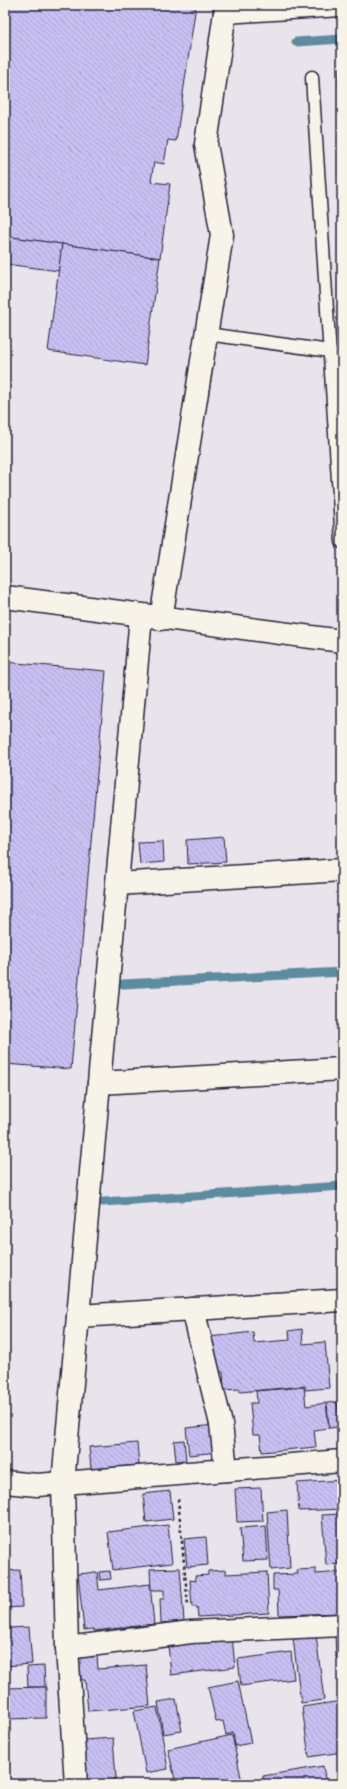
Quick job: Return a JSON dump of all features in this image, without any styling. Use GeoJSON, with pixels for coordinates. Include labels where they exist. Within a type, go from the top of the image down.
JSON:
{"type":"FeatureCollection","features":[{"type":"Feature","properties":{"kind":"street"},"geometry":{"type":"LineString","coordinates":[[76,1784],[67,1648],[63,1483],[117,884],[151,617],[206,334],[222,235],[206,144],[226,9],[341,5]]}},
{"type":"Feature","properties":{"kind":"street"},"geometry":{"type":"LineString","coordinates":[[5,598],[342,641]]}},
{"type":"Feature","properties":{"kind":"street"},"geometry":{"type":"LineString","coordinates":[[117,884],[342,870]]}},
{"type":"Feature","properties":{"kind":"street"},"geometry":{"type":"LineString","coordinates":[[99,1083],[342,1069]]}},
{"type":"Feature","properties":{"kind":"street"},"geometry":{"type":"LineString","coordinates":[[78,1316],[342,1300]]}},
{"type":"Feature","properties":{"kind":"street"},"geometry":{"type":"LineString","coordinates":[[193,1309],[221,1424],[226,1470]]}},
{"type":"Feature","properties":{"kind":"street"},"geometry":{"type":"LineString","coordinates":[[5,1482],[37,1485],[342,1461]]}},
{"type":"Feature","properties":{"kind":"street"},"geometry":{"type":"LineString","coordinates":[[67,1648],[190,1632],[342,1626]]}},
{"type":"Feature","properties":{"kind":"lane"},"geometry":{"type":"LineString","coordinates":[[312,77],[342,542]]}},
{"type":"Feature","properties":{"kind":"lane"},"geometry":{"type":"LineString","coordinates":[[206,334],[330,351]]}},
{"type":"Feature","properties":{"kind":"path"},"geometry":{"type":"LineString","coordinates":[[176,1474],[190,1632]]}},
{"type":"Feature","properties":{"kind":"building"},"geometry":{"type":"Polygon","coordinates":[[[5,5],[196,5],[176,141],[168,140],[164,164],[154,162],[151,182],[170,184],[160,258],[5,236],[5,5]]]}},
{"type":"Feature","properties":{"kind":"building"},"geometry":{"type":"Polygon","coordinates":[[[338,68],[342,68],[342,124],[338,68]]]}},
{"type":"Feature","properties":{"kind":"building"},"geometry":{"type":"Polygon","coordinates":[[[5,236],[62,244],[59,271],[5,264],[5,236]]]}},
{"type":"Feature","properties":{"kind":"building"},"geometry":{"type":"Polygon","coordinates":[[[62,244],[160,258],[145,365],[48,351],[62,244]]]}},
{"type":"Feature","properties":{"kind":"building"},"geometry":{"type":"Polygon","coordinates":[[[5,662],[106,671],[71,1069],[5,1064],[5,662]]]}},
{"type":"Feature","properties":{"kind":"building"},"geometry":{"type":"Polygon","coordinates":[[[224,837],[226,862],[188,864],[187,840],[224,837]]]}},
{"type":"Feature","properties":{"kind":"building"},"geometry":{"type":"Polygon","coordinates":[[[163,841],[164,862],[140,864],[138,842],[163,841]]]}},
{"type":"Feature","properties":{"kind":"building"},"geometry":{"type":"Polygon","coordinates":[[[302,1329],[303,1344],[325,1342],[329,1388],[305,1390],[305,1386],[240,1392],[240,1389],[224,1390],[223,1372],[212,1372],[209,1337],[253,1332],[254,1343],[290,1340],[289,1331],[302,1329]]]}},
{"type":"Feature","properties":{"kind":"building"},"geometry":{"type":"Polygon","coordinates":[[[304,1387],[306,1406],[326,1403],[329,1428],[314,1430],[316,1447],[262,1452],[260,1435],[253,1435],[250,1403],[257,1403],[256,1391],[304,1387]]]}},
{"type":"Feature","properties":{"kind":"building"},"geometry":{"type":"Polygon","coordinates":[[[337,1402],[340,1427],[329,1428],[327,1403],[337,1402]]]}},
{"type":"Feature","properties":{"kind":"building"},"geometry":{"type":"Polygon","coordinates":[[[215,1425],[218,1452],[189,1455],[186,1428],[215,1425]]]}},
{"type":"Feature","properties":{"kind":"building"},"geometry":{"type":"Polygon","coordinates":[[[184,1440],[186,1460],[176,1461],[174,1441],[184,1440]]]}},
{"type":"Feature","properties":{"kind":"building"},"geometry":{"type":"Polygon","coordinates":[[[137,1443],[139,1465],[91,1469],[89,1447],[137,1443]]]}},
{"type":"Feature","properties":{"kind":"building"},"geometry":{"type":"Polygon","coordinates":[[[342,1480],[342,1509],[299,1511],[297,1483],[342,1480]]]}},
{"type":"Feature","properties":{"kind":"building"},"geometry":{"type":"Polygon","coordinates":[[[261,1488],[263,1521],[237,1522],[235,1489],[261,1488]]]}},
{"type":"Feature","properties":{"kind":"building"},"geometry":{"type":"Polygon","coordinates":[[[170,1491],[173,1519],[146,1522],[143,1494],[170,1491]]]}},
{"type":"Feature","properties":{"kind":"building"},"geometry":{"type":"Polygon","coordinates":[[[287,1510],[290,1568],[271,1570],[267,1512],[287,1510]]]}},
{"type":"Feature","properties":{"kind":"building"},"geometry":{"type":"Polygon","coordinates":[[[342,1514],[342,1564],[326,1565],[322,1515],[342,1514]]]}},
{"type":"Feature","properties":{"kind":"building"},"geometry":{"type":"Polygon","coordinates":[[[168,1525],[172,1563],[113,1570],[108,1532],[168,1525]]]}},
{"type":"Feature","properties":{"kind":"building"},"geometry":{"type":"Polygon","coordinates":[[[266,1526],[268,1560],[243,1561],[240,1528],[266,1526]]]}},
{"type":"Feature","properties":{"kind":"building"},"geometry":{"type":"Polygon","coordinates":[[[206,1537],[208,1565],[187,1567],[184,1539],[206,1537]]]}},
{"type":"Feature","properties":{"kind":"building"},"geometry":{"type":"Polygon","coordinates":[[[180,1568],[184,1621],[161,1623],[160,1599],[164,1599],[164,1590],[151,1590],[150,1569],[180,1568]]]}},
{"type":"Feature","properties":{"kind":"building"},"geometry":{"type":"Polygon","coordinates":[[[316,1569],[316,1574],[342,1572],[342,1613],[279,1615],[278,1590],[273,1590],[273,1575],[298,1574],[297,1570],[316,1569]]]}},
{"type":"Feature","properties":{"kind":"building"},"geometry":{"type":"Polygon","coordinates":[[[20,1570],[22,1607],[5,1608],[5,1571],[20,1570]]]}},
{"type":"Feature","properties":{"kind":"building"},"geometry":{"type":"Polygon","coordinates":[[[226,1570],[226,1574],[267,1572],[269,1613],[198,1617],[197,1607],[192,1607],[190,1580],[196,1581],[195,1576],[208,1575],[208,1571],[226,1570]]]}},
{"type":"Feature","properties":{"kind":"building"},"geometry":{"type":"Polygon","coordinates":[[[110,1571],[111,1579],[100,1580],[99,1572],[110,1571]]]}},
{"type":"Feature","properties":{"kind":"building"},"geometry":{"type":"Polygon","coordinates":[[[97,1572],[99,1590],[150,1584],[154,1624],[94,1631],[94,1629],[84,1630],[78,1574],[97,1572]]]}},
{"type":"Feature","properties":{"kind":"building"},"geometry":{"type":"Polygon","coordinates":[[[5,1624],[9,1624],[10,1628],[29,1627],[32,1664],[5,1666],[5,1624]]]}},
{"type":"Feature","properties":{"kind":"building"},"geometry":{"type":"Polygon","coordinates":[[[316,1635],[324,1700],[301,1703],[293,1638],[316,1635]]]}},
{"type":"Feature","properties":{"kind":"building"},"geometry":{"type":"Polygon","coordinates":[[[335,1635],[342,1635],[342,1658],[336,1658],[335,1635]]]}},
{"type":"Feature","properties":{"kind":"building"},"geometry":{"type":"Polygon","coordinates":[[[232,1636],[235,1667],[171,1675],[168,1644],[232,1636]]]}},
{"type":"Feature","properties":{"kind":"building"},"geometry":{"type":"Polygon","coordinates":[[[291,1652],[294,1679],[241,1686],[238,1659],[291,1652]]]}},
{"type":"Feature","properties":{"kind":"building"},"geometry":{"type":"Polygon","coordinates":[[[97,1655],[98,1669],[146,1665],[150,1706],[88,1711],[85,1680],[81,1680],[79,1657],[97,1655]]]}},
{"type":"Feature","properties":{"kind":"building"},"geometry":{"type":"Polygon","coordinates":[[[44,1666],[45,1687],[28,1687],[27,1667],[44,1666]]]}},
{"type":"Feature","properties":{"kind":"building"},"geometry":{"type":"Polygon","coordinates":[[[238,1681],[251,1743],[235,1746],[233,1733],[226,1735],[223,1721],[216,1722],[208,1687],[238,1681]]]}},
{"type":"Feature","properties":{"kind":"building"},"geometry":{"type":"Polygon","coordinates":[[[46,1687],[46,1718],[5,1719],[5,1688],[46,1687]]]}},
{"type":"Feature","properties":{"kind":"building"},"geometry":{"type":"Polygon","coordinates":[[[176,1699],[182,1731],[163,1734],[158,1702],[176,1699]]]}},
{"type":"Feature","properties":{"kind":"building"},"geometry":{"type":"Polygon","coordinates":[[[342,1701],[342,1752],[309,1757],[302,1707],[342,1701]]]}},
{"type":"Feature","properties":{"kind":"building"},"geometry":{"type":"Polygon","coordinates":[[[157,1707],[168,1769],[146,1773],[134,1711],[157,1707]]]}},
{"type":"Feature","properties":{"kind":"building"},"geometry":{"type":"Polygon","coordinates":[[[232,1735],[242,1782],[233,1784],[176,1784],[168,1749],[232,1735]]]}},
{"type":"Feature","properties":{"kind":"building"},"geometry":{"type":"Polygon","coordinates":[[[113,1738],[116,1778],[113,1779],[113,1784],[87,1784],[84,1740],[113,1738]]]}},
{"type":"Feature","properties":{"kind":"building"},"geometry":{"type":"Polygon","coordinates":[[[323,1766],[326,1784],[264,1784],[263,1776],[323,1766]]]}},
{"type":"Feature","properties":{"kind":"waterway"},"geometry":{"type":"LineString","coordinates":[[296,42],[342,39]]}},
{"type":"Feature","properties":{"kind":"waterway"},"geometry":{"type":"LineString","coordinates":[[123,984],[342,972]]}},
{"type":"Feature","properties":{"kind":"waterway"},"geometry":{"type":"LineString","coordinates":[[103,1202],[342,1186]]}}]}
